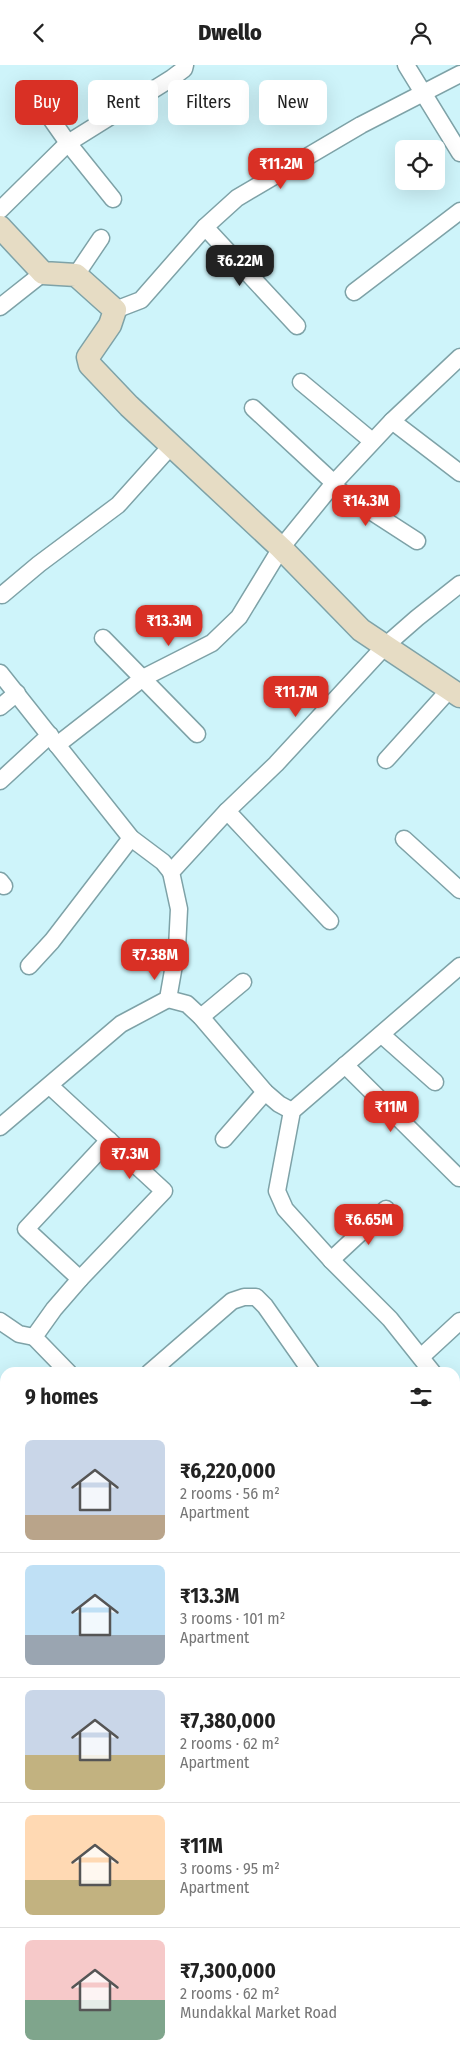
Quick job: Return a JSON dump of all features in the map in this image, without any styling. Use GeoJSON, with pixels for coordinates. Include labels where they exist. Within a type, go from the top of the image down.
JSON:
{"type":"FeatureCollection","features":[{"type":"Feature","properties":{"kind":"street"},"geometry":{"type":"LineString","coordinates":[[0,211],[68,143],[172,78],[184,69],[185,65]]}},
{"type":"Feature","properties":{"kind":"street"},"geometry":{"type":"LineString","coordinates":[[406,65],[425,93],[460,153]]}},
{"type":"Feature","properties":{"kind":"street"},"geometry":{"type":"LineString","coordinates":[[115,310],[141,300],[205,227],[237,198],[361,125],[460,75]]}},
{"type":"Feature","properties":{"kind":"street"},"geometry":{"type":"LineString","coordinates":[[55,125],[113,199]]}},
{"type":"Feature","properties":{"kind":"street"},"geometry":{"type":"LineString","coordinates":[[354,292],[460,211]]}},
{"type":"Feature","properties":{"kind":"street"},"geometry":{"type":"LineString","coordinates":[[0,227],[43,273]]}},
{"type":"Feature","properties":{"kind":"street"},"geometry":{"type":"LineString","coordinates":[[205,227],[297,326]]}},
{"type":"Feature","properties":{"kind":"street"},"geometry":{"type":"LineString","coordinates":[[76,275],[101,239]]}},
{"type":"Feature","properties":{"kind":"street"},"geometry":{"type":"LineString","coordinates":[[0,307],[43,273],[76,275],[115,310]]}},
{"type":"Feature","properties":{"kind":"street"},"geometry":{"type":"LineString","coordinates":[[115,310],[110,325],[88,357],[90,365],[129,406],[281,549],[361,630],[455,693],[386,760]]}},
{"type":"Feature","properties":{"kind":"street"},"geometry":{"type":"LineString","coordinates":[[0,781],[53,740],[143,678],[212,643],[239,617],[281,549],[333,485],[392,421],[459,360]]}},
{"type":"Feature","properties":{"kind":"street"},"geometry":{"type":"LineString","coordinates":[[301,382],[372,441]]}},
{"type":"Feature","properties":{"kind":"street"},"geometry":{"type":"LineString","coordinates":[[253,408],[333,485],[417,541]]}},
{"type":"Feature","properties":{"kind":"street"},"geometry":{"type":"LineString","coordinates":[[392,421],[460,473]]}},
{"type":"Feature","properties":{"kind":"street"},"geometry":{"type":"LineString","coordinates":[[1,595],[118,505],[171,446]]}},
{"type":"Feature","properties":{"kind":"street"},"geometry":{"type":"LineString","coordinates":[[171,872],[227,811],[276,764],[385,646],[460,584]]}},
{"type":"Feature","properties":{"kind":"street"},"geometry":{"type":"LineString","coordinates":[[103,637],[198,734]]}},
{"type":"Feature","properties":{"kind":"street"},"geometry":{"type":"LineString","coordinates":[[0,673],[131,838],[163,862],[171,872],[179,909],[177,948],[168,999]]}},
{"type":"Feature","properties":{"kind":"street"},"geometry":{"type":"LineString","coordinates":[[0,707],[17,693]]}},
{"type":"Feature","properties":{"kind":"street"},"geometry":{"type":"LineString","coordinates":[[227,811],[330,921]]}},
{"type":"Feature","properties":{"kind":"street"},"geometry":{"type":"LineString","coordinates":[[29,966],[52,941],[131,838]]}},
{"type":"Feature","properties":{"kind":"street"},"geometry":{"type":"LineString","coordinates":[[404,839],[460,890]]}},
{"type":"Feature","properties":{"kind":"street"},"geometry":{"type":"LineString","coordinates":[[429,1367],[390,1319],[331,1260],[285,1209],[277,1191],[292,1111],[460,966]]}},
{"type":"Feature","properties":{"kind":"street"},"geometry":{"type":"LineString","coordinates":[[201,1017],[242,983]]}},
{"type":"Feature","properties":{"kind":"street"},"geometry":{"type":"LineString","coordinates":[[0,1127],[121,1024],[168,999],[187,1004],[201,1017],[265,1092],[279,1104],[292,1111]]}},
{"type":"Feature","properties":{"kind":"street"},"geometry":{"type":"LineString","coordinates":[[382,1035],[435,1082]]}},
{"type":"Feature","properties":{"kind":"street"},"geometry":{"type":"LineString","coordinates":[[344,1065],[458,1178]]}},
{"type":"Feature","properties":{"kind":"street"},"geometry":{"type":"LineString","coordinates":[[34,1337],[54,1309],[80,1279],[164,1191],[50,1086]]}},
{"type":"Feature","properties":{"kind":"street"},"geometry":{"type":"LineString","coordinates":[[224,1139],[265,1092]]}},
{"type":"Feature","properties":{"kind":"street"},"geometry":{"type":"LineString","coordinates":[[80,1279],[26,1229],[109,1140]]}},
{"type":"Feature","properties":{"kind":"street"},"geometry":{"type":"LineString","coordinates":[[331,1260],[386,1209]]}},
{"type":"Feature","properties":{"kind":"street"},"geometry":{"type":"LineString","coordinates":[[156,1367],[232,1301],[244,1297],[256,1297],[265,1306],[308,1367]]}},
{"type":"Feature","properties":{"kind":"street"},"geometry":{"type":"LineString","coordinates":[[0,1321],[19,1335],[34,1337],[63,1367]]}},
{"type":"Feature","properties":{"kind":"street"},"geometry":{"type":"LineString","coordinates":[[422,1357],[460,1321]]}}]}
